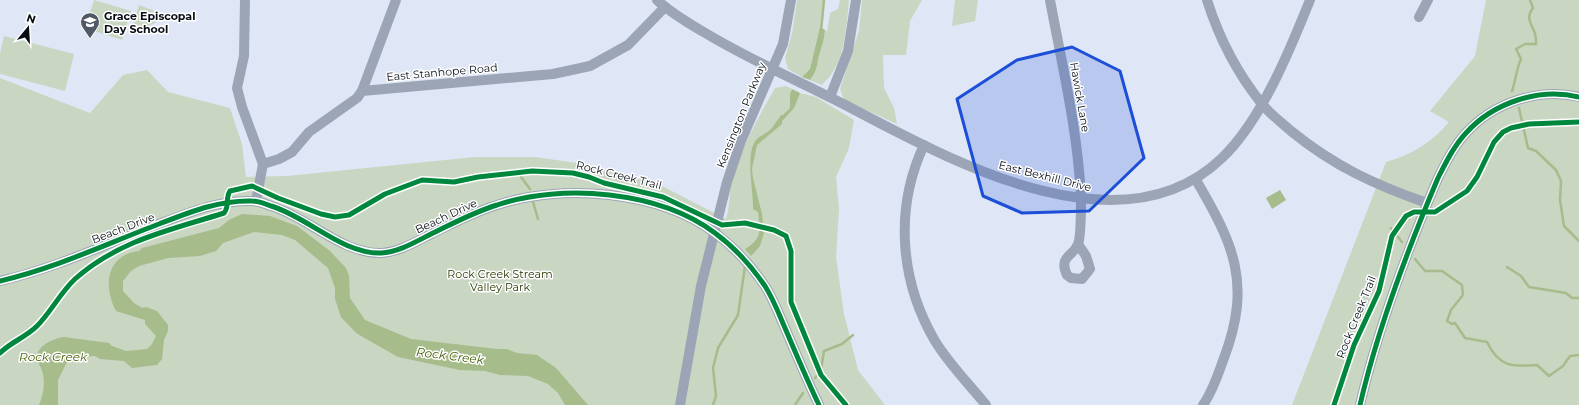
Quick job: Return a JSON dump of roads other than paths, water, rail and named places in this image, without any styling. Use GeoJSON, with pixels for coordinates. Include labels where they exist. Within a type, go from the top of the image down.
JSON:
{"type":"FeatureCollection","features":[{"type":"Feature","properties":{"kind":"street"},"geometry":{"type":"LineString","coordinates":[[245,0],[244,56],[237,88],[244,114],[263,164],[256,201]]}},
{"type":"Feature","properties":{"kind":"street"},"geometry":{"type":"LineString","coordinates":[[263,164],[279,159],[292,152],[309,132],[357,98],[362,91],[396,0]]}},
{"type":"Feature","properties":{"kind":"street","name":"Kensington Parkway"},"geometry":{"type":"LineString","coordinates":[[680,405],[700,286],[714,232],[736,154],[783,44],[791,0]]}},
{"type":"Feature","properties":{"kind":"street"},"geometry":{"type":"LineString","coordinates":[[830,98],[848,50],[856,0]]}},
{"type":"Feature","properties":{"kind":"street","name":"Hawick Lane"},"geometry":{"type":"LineString","coordinates":[[1050,0],[1071,112],[1081,199],[1078,244]]}},
{"type":"Feature","properties":{"kind":"street"},"geometry":{"type":"LineString","coordinates":[[1206,0],[1216,30],[1227,51],[1263,105],[1312,148],[1362,178],[1427,203]]}},
{"type":"Feature","properties":{"kind":"street","name":"East Bexhill Drive"},"geometry":{"type":"LineString","coordinates":[[661,4],[720,42],[772,70],[965,165],[1002,179],[1081,199],[1108,201],[1146,198],[1196,180],[1222,159],[1234,146],[1263,105],[1310,0]]}},
{"type":"Feature","properties":{"kind":"street"},"geometry":{"type":"LineString","coordinates":[[1419,17],[1428,0]]}},
{"type":"Feature","properties":{"kind":"street","name":"East Stanhope Road"},"geometry":{"type":"LineString","coordinates":[[362,91],[553,74],[590,66],[628,45],[661,4]]}},
{"type":"Feature","properties":{"kind":"street"},"geometry":{"type":"LineString","coordinates":[[1360,405],[1370,360],[1388,306],[1427,203],[1448,157],[1466,132],[1479,121],[1506,105],[1532,96],[1561,95],[1579,97]]}},
{"type":"Feature","properties":{"kind":"street"},"geometry":{"type":"LineString","coordinates":[[924,145],[907,198],[904,217],[907,268],[920,312],[936,341],[952,365],[986,405]]}},
{"type":"Feature","properties":{"kind":"street"},"geometry":{"type":"LineString","coordinates":[[1196,180],[1219,219],[1234,257],[1238,279],[1238,309],[1229,345],[1216,381],[1203,405]]}},
{"type":"Feature","properties":{"kind":"street","name":"Beach Drive"},"geometry":{"type":"LineString","coordinates":[[0,281],[43,270],[209,205],[228,202],[256,201],[284,210],[304,220],[345,245],[366,251],[382,253],[404,248],[468,216],[499,204],[547,194],[598,193],[652,203],[688,218],[714,232],[732,248],[757,276],[771,295],[819,405]]}},
{"type":"Feature","properties":{"kind":"water"},"geometry":{"type":"Polygon","coordinates":[[[820,27],[825,30],[824,39],[816,69],[810,80],[802,77],[810,69],[820,27]]]}},
{"type":"Feature","properties":{"kind":"water"},"geometry":{"type":"Polygon","coordinates":[[[792,89],[800,93],[794,108],[782,121],[782,124],[757,145],[752,169],[762,214],[764,233],[760,246],[751,256],[745,249],[758,237],[760,229],[758,212],[753,209],[750,173],[751,153],[753,145],[757,139],[770,130],[781,115],[783,115],[790,108],[790,94],[792,89]]]}},
{"type":"Feature","properties":{"kind":"water"},"geometry":{"type":"Polygon","coordinates":[[[1280,190],[1286,200],[1272,209],[1266,198],[1280,190]]]}},
{"type":"Feature","properties":{"kind":"water","name":"Rock Creek"},"geometry":{"type":"Polygon","coordinates":[[[242,214],[270,216],[297,226],[330,251],[346,268],[349,276],[350,298],[365,320],[411,339],[507,349],[517,353],[537,355],[556,368],[588,405],[565,405],[558,393],[548,384],[528,376],[500,375],[485,371],[460,370],[398,357],[356,333],[341,317],[335,299],[335,288],[328,268],[295,240],[282,235],[254,232],[223,243],[216,251],[200,256],[168,258],[139,266],[131,271],[123,281],[123,291],[134,303],[142,308],[146,307],[157,311],[168,325],[168,331],[164,340],[162,359],[157,365],[132,368],[124,361],[100,359],[95,356],[76,357],[68,360],[58,380],[58,405],[39,405],[44,382],[43,372],[37,356],[38,352],[44,345],[64,337],[109,343],[112,346],[126,351],[147,349],[152,344],[156,336],[145,324],[145,320],[116,311],[112,301],[109,292],[110,273],[114,265],[120,259],[128,254],[139,251],[142,248],[219,228],[229,220],[242,214]]]}},
{"type":"Feature","properties":{"kind":"waterway"},"geometry":{"type":"LineString","coordinates":[[821,31],[824,0]]}},
{"type":"Feature","properties":{"kind":"waterway"},"geometry":{"type":"LineString","coordinates":[[1512,91],[1521,59],[1516,49],[1525,44],[1536,44],[1536,37],[1529,20],[1533,8],[1530,0]]}},
{"type":"Feature","properties":{"kind":"waterway"},"geometry":{"type":"LineString","coordinates":[[1519,108],[1528,148],[1536,151],[1556,170],[1561,181],[1560,200],[1564,226],[1579,241]]}},
{"type":"Feature","properties":{"kind":"waterway"},"geometry":{"type":"LineString","coordinates":[[521,177],[530,189]]}},
{"type":"Feature","properties":{"kind":"waterway"},"geometry":{"type":"LineString","coordinates":[[533,202],[538,219]]}},
{"type":"Feature","properties":{"kind":"waterway"},"geometry":{"type":"LineString","coordinates":[[1391,228],[1402,242]]}},
{"type":"Feature","properties":{"kind":"waterway"},"geometry":{"type":"LineString","coordinates":[[1415,259],[1425,271],[1442,271],[1462,285],[1463,295],[1451,310],[1447,321],[1452,324],[1455,323],[1465,338],[1487,342],[1496,356],[1507,364],[1520,366],[1537,365],[1549,376],[1563,366],[1570,356],[1579,355]]}},
{"type":"Feature","properties":{"kind":"waterway"},"geometry":{"type":"LineString","coordinates":[[713,405],[716,396],[713,368],[718,348],[738,315],[745,266]]}},
{"type":"Feature","properties":{"kind":"waterway"},"geometry":{"type":"LineString","coordinates":[[1507,267],[1521,276],[1529,287],[1566,293],[1572,298],[1579,298]]}},
{"type":"Feature","properties":{"kind":"waterway"},"geometry":{"type":"LineString","coordinates":[[821,369],[824,351],[842,344],[853,335]]}},
{"type":"Feature","properties":{"kind":"waterway"},"geometry":{"type":"LineString","coordinates":[[815,378],[819,373]]}},
{"type":"Feature","properties":{"kind":"waterway"},"geometry":{"type":"LineString","coordinates":[[795,405],[803,393]]}},
{"type":"Feature","properties":{"kind":"place","name":"Grace Episcopal Day School"},"geometry":{"type":"Point","coordinates":[90,39]}},
{"type":"Feature","properties":{"kind":"park label","name":"Rock Creek Stream Valley Park"},"geometry":{"type":"Point","coordinates":[500,280]}}]}
